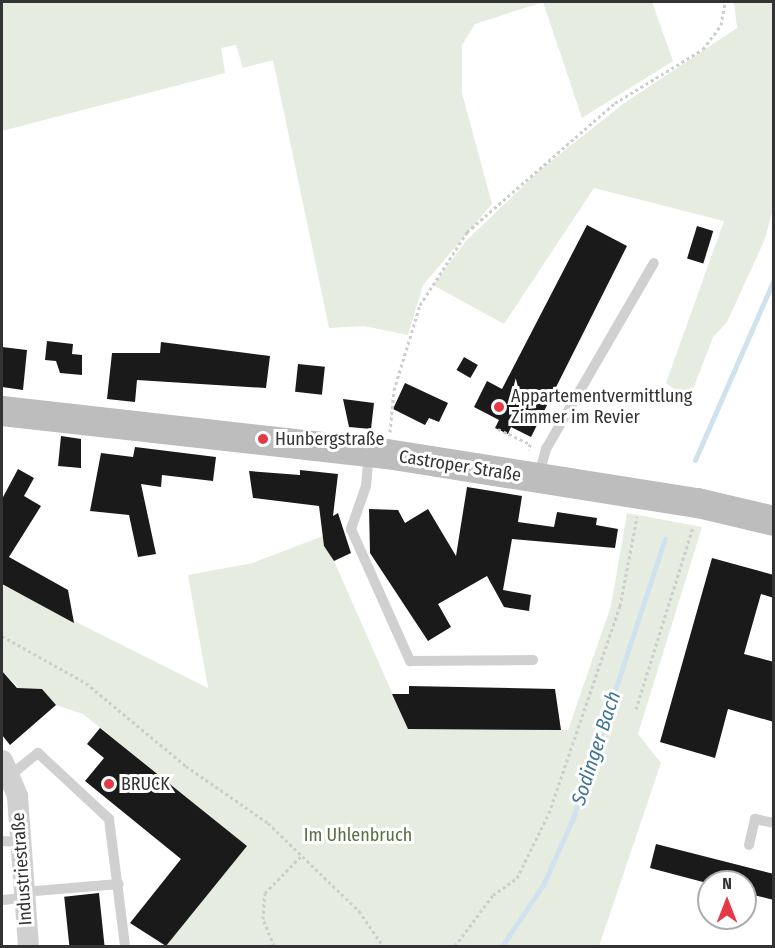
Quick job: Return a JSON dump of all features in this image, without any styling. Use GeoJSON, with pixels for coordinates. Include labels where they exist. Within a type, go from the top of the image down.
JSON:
{"type":"FeatureCollection","features":[{"type":"Feature","properties":{"kind":"main road","name":"Castroper Straße"},"geometry":{"type":"LineString","coordinates":[[2,411],[378,453],[698,503],[773,517]]}},
{"type":"Feature","properties":{"kind":"street","name":"Industriestraße"},"geometry":{"type":"LineString","coordinates":[[5,773],[11,842],[24,895],[28,946]]}},
{"type":"Feature","properties":{"kind":"lane"},"geometry":{"type":"LineString","coordinates":[[538,478],[546,449],[654,263]]}},
{"type":"Feature","properties":{"kind":"lane"},"geometry":{"type":"LineString","coordinates":[[378,453],[351,529],[410,661],[533,660]]}},
{"type":"Feature","properties":{"kind":"lane"},"geometry":{"type":"LineString","coordinates":[[5,773],[38,753],[101,809],[114,832],[125,946]]}},
{"type":"Feature","properties":{"kind":"lane"},"geometry":{"type":"LineString","coordinates":[[749,844],[754,819],[774,823]]}},
{"type":"Feature","properties":{"kind":"lane"},"geometry":{"type":"LineString","coordinates":[[2,900],[24,895],[119,884]]}},
{"type":"Feature","properties":{"kind":"path"},"geometry":{"type":"LineString","coordinates":[[378,453],[394,390],[420,305],[467,232],[615,104],[703,49],[721,25],[725,2]]}},
{"type":"Feature","properties":{"kind":"path"},"geometry":{"type":"LineString","coordinates":[[498,429],[505,436]]}},
{"type":"Feature","properties":{"kind":"path"},"geometry":{"type":"LineString","coordinates":[[455,946],[493,895],[517,878],[549,813],[620,606],[642,494]]}},
{"type":"Feature","properties":{"kind":"path"},"geometry":{"type":"LineString","coordinates":[[636,709],[698,503]]}},
{"type":"Feature","properties":{"kind":"path"},"geometry":{"type":"LineString","coordinates":[[2,636],[86,683],[302,855],[359,910],[383,946]]}},
{"type":"Feature","properties":{"kind":"path"},"geometry":{"type":"LineString","coordinates":[[274,946],[263,919],[265,893],[302,855]]}},
{"type":"Feature","properties":{"kind":"green space"},"geometry":{"type":"Polygon","coordinates":[[[2,2],[543,2],[475,24],[462,45],[462,93],[492,204],[423,285],[408,335],[364,326],[329,328],[273,60],[243,68],[236,45],[221,48],[225,73],[2,131],[2,2]]]}},
{"type":"Feature","properties":{"kind":"green space"},"geometry":{"type":"Polygon","coordinates":[[[543,2],[652,2],[673,61],[582,118],[543,2]]]}},
{"type":"Feature","properties":{"kind":"green space"},"geometry":{"type":"Polygon","coordinates":[[[734,2],[773,2],[773,208],[765,239],[727,322],[713,337],[689,400],[666,383],[724,221],[594,188],[504,324],[433,285],[466,241],[540,170],[623,104],[737,28],[734,2]]]}},
{"type":"Feature","properties":{"kind":"green space","name":"Im Uhlenbruch"},"geometry":{"type":"Polygon","coordinates":[[[627,513],[702,527],[638,734],[661,763],[599,946],[166,946],[247,846],[83,714],[56,705],[42,689],[20,689],[2,671],[2,585],[208,688],[188,575],[253,563],[323,536],[408,729],[568,730],[611,606],[627,513]]]}},
{"type":"Feature","properties":{"kind":"building"},"geometry":{"type":"Polygon","coordinates":[[[587,225],[627,246],[531,437],[511,427],[508,434],[495,428],[499,420],[474,407],[487,381],[502,389],[587,225]]]}},
{"type":"Feature","properties":{"kind":"building"},"geometry":{"type":"Polygon","coordinates":[[[697,226],[713,231],[703,263],[687,259],[697,226]]]}},
{"type":"Feature","properties":{"kind":"building"},"geometry":{"type":"Polygon","coordinates":[[[47,341],[73,344],[72,354],[82,355],[82,375],[60,373],[56,361],[45,360],[47,341]]]}},
{"type":"Feature","properties":{"kind":"building"},"geometry":{"type":"Polygon","coordinates":[[[161,342],[270,356],[266,388],[137,380],[135,402],[107,399],[112,353],[160,353],[161,342]]]}},
{"type":"Feature","properties":{"kind":"building"},"geometry":{"type":"Polygon","coordinates":[[[2,347],[27,350],[23,390],[2,387],[2,347]]]}},
{"type":"Feature","properties":{"kind":"building"},"geometry":{"type":"Polygon","coordinates":[[[464,357],[478,365],[470,378],[456,370],[464,357]]]}},
{"type":"Feature","properties":{"kind":"building"},"geometry":{"type":"Polygon","coordinates":[[[298,364],[325,367],[322,395],[295,392],[298,364]]]}},
{"type":"Feature","properties":{"kind":"building"},"geometry":{"type":"Polygon","coordinates":[[[405,383],[448,403],[439,422],[429,418],[425,425],[393,409],[405,383]]]}},
{"type":"Feature","properties":{"kind":"building"},"geometry":{"type":"Polygon","coordinates":[[[343,399],[374,403],[371,429],[349,427],[343,399]]]}},
{"type":"Feature","properties":{"kind":"building"},"geometry":{"type":"Polygon","coordinates":[[[61,436],[81,439],[81,468],[58,466],[61,436]]]}},
{"type":"Feature","properties":{"kind":"building"},"geometry":{"type":"Polygon","coordinates":[[[135,447],[216,457],[213,481],[162,475],[161,487],[141,484],[156,554],[138,557],[129,515],[90,511],[101,453],[133,457],[135,447]]]}},
{"type":"Feature","properties":{"kind":"building"},"geometry":{"type":"Polygon","coordinates":[[[18,469],[34,478],[24,496],[41,506],[9,557],[68,590],[74,623],[2,584],[2,499],[18,469]]]}},
{"type":"Feature","properties":{"kind":"building"},"geometry":{"type":"Polygon","coordinates":[[[300,470],[338,474],[333,516],[338,513],[351,553],[334,561],[324,546],[319,506],[253,498],[249,471],[300,475],[300,470]]]}},
{"type":"Feature","properties":{"kind":"building"},"geometry":{"type":"Polygon","coordinates":[[[467,487],[522,496],[518,522],[554,527],[557,512],[597,518],[596,525],[618,529],[615,548],[512,539],[503,590],[531,595],[529,611],[504,607],[487,576],[438,604],[451,627],[428,641],[370,553],[369,509],[398,510],[405,523],[428,509],[456,556],[467,487]]]}},
{"type":"Feature","properties":{"kind":"building"},"geometry":{"type":"Polygon","coordinates":[[[712,558],[774,575],[774,598],[761,594],[744,654],[774,662],[774,722],[728,709],[715,758],[660,742],[712,558]]]}},
{"type":"Feature","properties":{"kind":"building"},"geometry":{"type":"Polygon","coordinates":[[[2,671],[17,688],[42,689],[56,705],[10,745],[2,735],[2,671]]]}},
{"type":"Feature","properties":{"kind":"building"},"geometry":{"type":"Polygon","coordinates":[[[409,686],[555,689],[561,730],[408,729],[392,694],[409,694],[409,686]]]}},
{"type":"Feature","properties":{"kind":"building"},"geometry":{"type":"Polygon","coordinates":[[[100,728],[247,846],[166,946],[130,923],[181,859],[85,781],[104,758],[87,744],[100,728]]]}},
{"type":"Feature","properties":{"kind":"building"},"geometry":{"type":"Polygon","coordinates":[[[656,844],[774,874],[774,900],[757,896],[757,870],[697,870],[697,880],[650,868],[656,844]]]}},
{"type":"Feature","properties":{"kind":"building"},"geometry":{"type":"Polygon","coordinates":[[[99,893],[105,946],[69,946],[64,897],[99,893]]]}},
{"type":"Feature","properties":{"kind":"waterway","name":"Sodinger Bach"},"geometry":{"type":"LineString","coordinates":[[695,460],[774,279]]}},
{"type":"Feature","properties":{"kind":"waterway","name":"Sodinger Bach"},"geometry":{"type":"LineString","coordinates":[[502,946],[543,885],[573,818],[665,539]]}},
{"type":"Feature","properties":{"kind":"place","name":"Appartementvermittlung Zimmer im Revier"},"geometry":{"type":"Point","coordinates":[499,407]}},
{"type":"Feature","properties":{"kind":"place","name":"Hunbergstraße"},"geometry":{"type":"Point","coordinates":[263,439]}},
{"type":"Feature","properties":{"kind":"place","name":"BRUCK"},"geometry":{"type":"Point","coordinates":[109,784]}}]}
